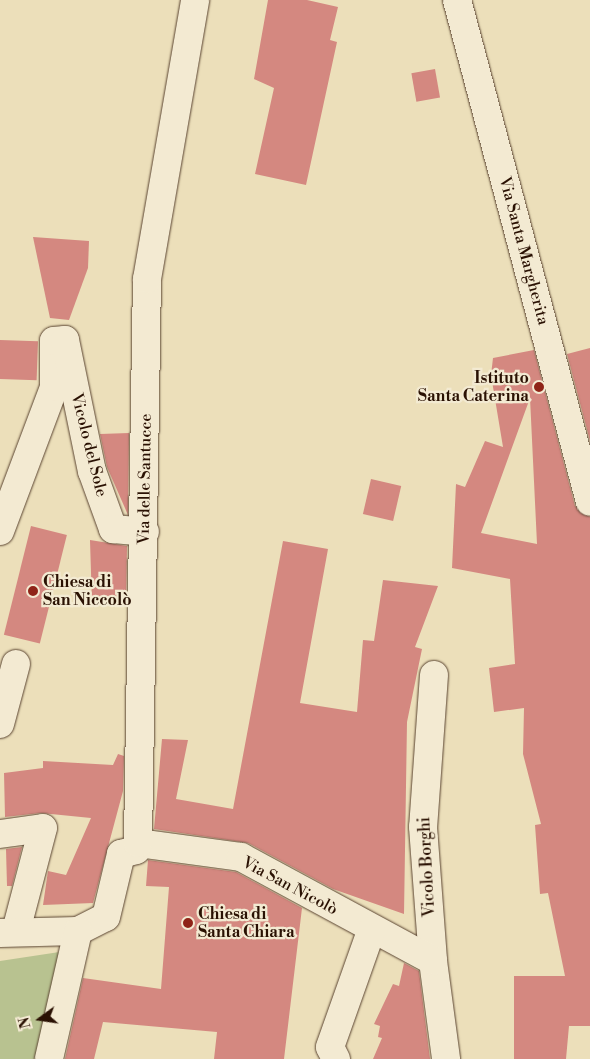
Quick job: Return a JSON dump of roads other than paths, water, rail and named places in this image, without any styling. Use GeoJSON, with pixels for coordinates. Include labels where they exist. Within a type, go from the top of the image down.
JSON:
{"type":"FeatureCollection","features":[{"type":"Feature","properties":{"kind":"street","name":"Via delle Santucce"},"geometry":{"type":"LineString","coordinates":[[138,843],[145,532],[147,279],[195,0]]}},
{"type":"Feature","properties":{"kind":"street","name":"Via Santa Margherita"},"geometry":{"type":"LineString","coordinates":[[457,0],[590,502]]}},
{"type":"Feature","properties":{"kind":"street","name":"Vicolo del Sole"},"geometry":{"type":"LineString","coordinates":[[0,531],[54,387],[54,341],[65,340],[92,471],[113,529],[145,532]]}},
{"type":"Feature","properties":{"kind":"street"},"geometry":{"type":"LineString","coordinates":[[0,724],[16,664]]}},
{"type":"Feature","properties":{"kind":"street","name":"Vicolo Borghi"},"geometry":{"type":"LineString","coordinates":[[434,675],[423,826],[433,961],[446,1059]]}},
{"type":"Feature","properties":{"kind":"street"},"geometry":{"type":"LineString","coordinates":[[0,834],[43,828],[8,932],[78,931],[106,917],[121,854],[136,850],[138,843]]}},
{"type":"Feature","properties":{"kind":"street","name":"Via San Nicolò"},"geometry":{"type":"LineString","coordinates":[[138,843],[241,858],[371,931],[433,961]]}},
{"type":"Feature","properties":{"kind":"street"},"geometry":{"type":"LineString","coordinates":[[49,1059],[78,931]]}},
{"type":"Feature","properties":{"kind":"street"},"geometry":{"type":"LineString","coordinates":[[336,1059],[330,1047],[371,931]]}},
{"type":"Feature","properties":{"kind":"place","name":"Istituto Santa Caterina"},"geometry":{"type":"Point","coordinates":[539,387]}},
{"type":"Feature","properties":{"kind":"place","name":"Chiesa di San Niccolò"},"geometry":{"type":"Point","coordinates":[33,591]}},
{"type":"Feature","properties":{"kind":"place","name":"Chiesa di Santa Chiara"},"geometry":{"type":"Point","coordinates":[188,923]}}]}
